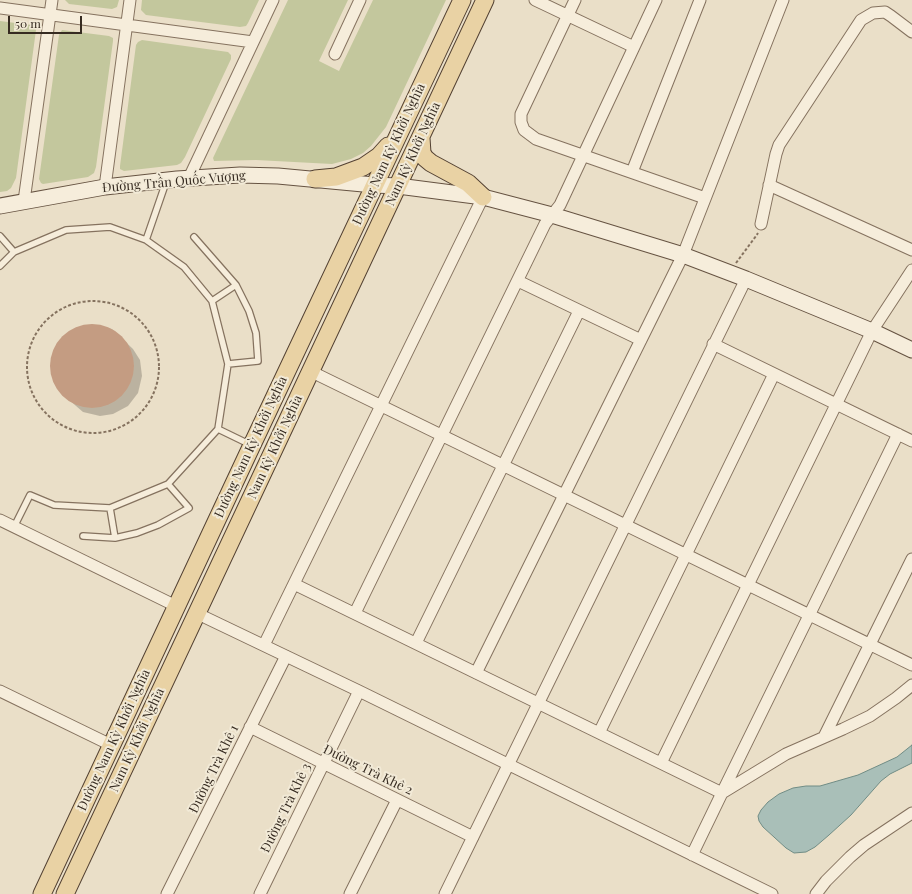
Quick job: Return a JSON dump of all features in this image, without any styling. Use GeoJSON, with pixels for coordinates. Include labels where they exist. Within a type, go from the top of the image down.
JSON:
{"type":"FeatureCollection","features":[{"type":"Feature","properties":{"kind":"main road","name":"Đường Nam Kỳ Khởi Nghĩa"},"geometry":{"type":"LineString","coordinates":[[42,894],[462,0]]}},
{"type":"Feature","properties":{"kind":"main road","name":"Nam Kỳ Khởi Nghĩa"},"geometry":{"type":"LineString","coordinates":[[65,894],[485,0]]}},
{"type":"Feature","properties":{"kind":"main road"},"geometry":{"type":"LineString","coordinates":[[315,179],[340,176],[363,167],[379,156],[400,132]]}},
{"type":"Feature","properties":{"kind":"main road"},"geometry":{"type":"LineString","coordinates":[[420,138],[422,153],[425,158],[431,163],[464,181],[483,197]]}},
{"type":"Feature","properties":{"kind":"street"},"geometry":{"type":"LineString","coordinates":[[24,201],[52,0]]}},
{"type":"Feature","properties":{"kind":"street"},"geometry":{"type":"LineString","coordinates":[[105,187],[130,0]]}},
{"type":"Feature","properties":{"kind":"street"},"geometry":{"type":"LineString","coordinates":[[189,178],[273,0]]}},
{"type":"Feature","properties":{"kind":"street"},"geometry":{"type":"LineString","coordinates":[[335,54],[360,0]]}},
{"type":"Feature","properties":{"kind":"street"},"geometry":{"type":"LineString","coordinates":[[535,0],[634,47]]}},
{"type":"Feature","properties":{"kind":"street"},"geometry":{"type":"LineString","coordinates":[[575,0],[521,114],[521,122],[524,130],[536,138],[705,198]]}},
{"type":"Feature","properties":{"kind":"street"},"geometry":{"type":"LineString","coordinates":[[355,613],[545,224],[560,205],[656,0]]}},
{"type":"Feature","properties":{"kind":"street"},"geometry":{"type":"LineString","coordinates":[[632,172],[700,0]]}},
{"type":"Feature","properties":{"kind":"street"},"geometry":{"type":"LineString","coordinates":[[476,673],[683,256],[783,0]]}},
{"type":"Feature","properties":{"kind":"street"},"geometry":{"type":"LineString","coordinates":[[0,8],[253,42]]}},
{"type":"Feature","properties":{"kind":"street"},"geometry":{"type":"LineString","coordinates":[[761,224],[776,154],[783,137],[861,20],[873,13],[885,12],[912,32]]}},
{"type":"Feature","properties":{"kind":"street","name":"Đường Trần Quốc Vượng"},"geometry":{"type":"LineString","coordinates":[[0,206],[105,187],[189,178],[259,175],[398,186],[483,197],[552,215],[683,256],[728,272],[872,331],[912,350]]}},
{"type":"Feature","properties":{"kind":"street"},"geometry":{"type":"LineString","coordinates":[[769,185],[912,250]]}},
{"type":"Feature","properties":{"kind":"street"},"geometry":{"type":"LineString","coordinates":[[264,645],[483,197]]}},
{"type":"Feature","properties":{"kind":"street"},"geometry":{"type":"LineString","coordinates":[[661,763],[872,331],[912,270]]}},
{"type":"Feature","properties":{"kind":"street"},"geometry":{"type":"LineString","coordinates":[[445,894],[746,279]]}},
{"type":"Feature","properties":{"kind":"street"},"geometry":{"type":"LineString","coordinates":[[518,281],[641,340]]}},
{"type":"Feature","properties":{"kind":"street"},"geometry":{"type":"LineString","coordinates":[[416,643],[579,311]]}},
{"type":"Feature","properties":{"kind":"street"},"geometry":{"type":"LineString","coordinates":[[714,344],[912,441]]}},
{"type":"Feature","properties":{"kind":"street"},"geometry":{"type":"LineString","coordinates":[[310,371],[912,665]]}},
{"type":"Feature","properties":{"kind":"street"},"geometry":{"type":"LineString","coordinates":[[599,733],[774,374]]}},
{"type":"Feature","properties":{"kind":"street"},"geometry":{"type":"LineString","coordinates":[[692,855],[898,434]]}},
{"type":"Feature","properties":{"kind":"street"},"geometry":{"type":"LineString","coordinates":[[0,520],[176,606]]}},
{"type":"Feature","properties":{"kind":"street"},"geometry":{"type":"LineString","coordinates":[[824,737],[912,559]]}},
{"type":"Feature","properties":{"kind":"street"},"geometry":{"type":"LineString","coordinates":[[294,584],[722,793]]}},
{"type":"Feature","properties":{"kind":"street"},"geometry":{"type":"LineString","coordinates":[[196,613],[359,691],[772,894]]}},
{"type":"Feature","properties":{"kind":"street","name":"Đường Trà Khê 1"},"geometry":{"type":"LineString","coordinates":[[168,894],[286,656]]}},
{"type":"Feature","properties":{"kind":"street"},"geometry":{"type":"LineString","coordinates":[[722,793],[786,754],[870,716],[912,686]]}},
{"type":"Feature","properties":{"kind":"street"},"geometry":{"type":"LineString","coordinates":[[0,691],[111,745]]}},
{"type":"Feature","properties":{"kind":"street","name":"Đường Trà Khê 3"},"geometry":{"type":"LineString","coordinates":[[260,894],[359,691]]}},
{"type":"Feature","properties":{"kind":"street","name":"Đường Trà Khê 2"},"geometry":{"type":"LineString","coordinates":[[250,727],[473,837]]}},
{"type":"Feature","properties":{"kind":"street"},"geometry":{"type":"LineString","coordinates":[[350,894],[397,800]]}},
{"type":"Feature","properties":{"kind":"street"},"geometry":{"type":"LineString","coordinates":[[816,894],[826,881],[864,845],[912,813]]}},
{"type":"Feature","properties":{"kind":"lane"},"geometry":{"type":"LineString","coordinates":[[146,240],[167,180]]}},
{"type":"Feature","properties":{"kind":"lane"},"geometry":{"type":"LineString","coordinates":[[0,266],[14,252],[66,230],[110,227],[146,240],[184,267],[212,301],[228,364],[218,429],[168,484],[110,508],[54,504],[30,495],[14,527]]}},
{"type":"Feature","properties":{"kind":"lane"},"geometry":{"type":"LineString","coordinates":[[0,236],[14,252]]}},
{"type":"Feature","properties":{"kind":"lane"},"geometry":{"type":"LineString","coordinates":[[194,237],[236,285],[249,311],[256,333],[258,361],[228,364]]}},
{"type":"Feature","properties":{"kind":"lane"},"geometry":{"type":"LineString","coordinates":[[212,301],[236,285]]}},
{"type":"Feature","properties":{"kind":"lane"},"geometry":{"type":"LineString","coordinates":[[218,429],[252,445]]}},
{"type":"Feature","properties":{"kind":"lane"},"geometry":{"type":"LineString","coordinates":[[83,536],[115,538],[137,533],[158,525],[189,508],[168,484]]}},
{"type":"Feature","properties":{"kind":"lane"},"geometry":{"type":"LineString","coordinates":[[110,508],[115,538]]}},
{"type":"Feature","properties":{"kind":"path"},"geometry":{"type":"LineString","coordinates":[[728,272],[756,236],[761,224]]}},
{"type":"Feature","properties":{"kind":"path"},"geometry":{"type":"LineString","coordinates":[[98,301],[125,309],[142,324],[150,335],[156,348],[158,362],[154,390],[150,399],[134,417],[126,423],[113,429],[99,432],[84,432],[70,429],[61,425],[49,416],[40,406],[32,393],[29,384],[27,360],[30,346],[36,334],[41,326],[51,316],[63,308],[76,303],[98,301]]}},
{"type":"Feature","properties":{"kind":"green space"},"geometry":{"type":"Polygon","coordinates":[[[65,0],[119,0],[117,7],[112,9],[69,4],[65,0]]]}},
{"type":"Feature","properties":{"kind":"green space"},"geometry":{"type":"Polygon","coordinates":[[[142,0],[259,0],[246,26],[240,27],[146,15],[141,10],[142,0]]]}},
{"type":"Feature","properties":{"kind":"green space"},"geometry":{"type":"Polygon","coordinates":[[[288,0],[348,0],[319,61],[339,71],[373,0],[446,0],[386,127],[371,146],[363,153],[351,159],[332,164],[256,160],[214,161],[213,158],[288,0]]]}},
{"type":"Feature","properties":{"kind":"green space"},"geometry":{"type":"Polygon","coordinates":[[[0,21],[31,25],[34,26],[36,30],[16,178],[11,188],[7,191],[0,192],[0,21]]]}},
{"type":"Feature","properties":{"kind":"green space"},"geometry":{"type":"Polygon","coordinates":[[[62,30],[109,36],[113,38],[113,41],[94,173],[88,177],[43,184],[39,179],[59,35],[62,30]]]}},
{"type":"Feature","properties":{"kind":"green space"},"geometry":{"type":"Polygon","coordinates":[[[142,40],[228,52],[231,55],[231,59],[181,163],[177,165],[124,171],[120,169],[120,166],[136,45],[142,40]]]}},
{"type":"Feature","properties":{"kind":"water"},"geometry":{"type":"Polygon","coordinates":[[[912,745],[912,763],[890,774],[881,781],[851,815],[815,847],[806,852],[794,853],[786,848],[763,827],[759,821],[758,816],[761,810],[768,802],[779,794],[793,788],[820,786],[858,775],[897,757],[912,745]]]}},
{"type":"Feature","properties":{"kind":"building"},"geometry":{"type":"Polygon","coordinates":[[[92,324],[108,327],[122,336],[131,350],[134,366],[131,382],[122,396],[108,405],[92,408],[76,405],[62,396],[53,382],[50,366],[53,350],[62,336],[76,327],[92,324]]]}}]}
